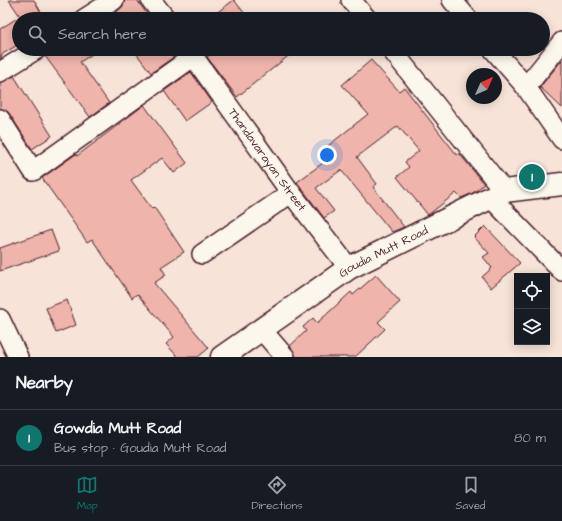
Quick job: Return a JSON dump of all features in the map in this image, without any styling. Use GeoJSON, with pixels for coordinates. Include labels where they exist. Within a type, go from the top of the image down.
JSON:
{"type":"FeatureCollection","features":[{"type":"Feature","properties":{"kind":"main road","name":"Goudia Mutt Road"},"geometry":{"type":"LineString","coordinates":[[222,357],[349,268],[497,194],[562,184]]}},
{"type":"Feature","properties":{"kind":"street"},"geometry":{"type":"LineString","coordinates":[[95,12],[114,0]]}},
{"type":"Feature","properties":{"kind":"street"},"geometry":{"type":"LineString","coordinates":[[151,0],[160,12]]}},
{"type":"Feature","properties":{"kind":"street"},"geometry":{"type":"LineString","coordinates":[[351,0],[361,12]]}},
{"type":"Feature","properties":{"kind":"street"},"geometry":{"type":"LineString","coordinates":[[452,0],[462,12]]}},
{"type":"Feature","properties":{"kind":"street"},"geometry":{"type":"LineString","coordinates":[[526,87],[562,42]]}},
{"type":"Feature","properties":{"kind":"street"},"geometry":{"type":"LineString","coordinates":[[0,72],[26,56]]}},
{"type":"Feature","properties":{"kind":"street"},"geometry":{"type":"LineString","coordinates":[[0,119],[33,171],[187,56]]}},
{"type":"Feature","properties":{"kind":"street","name":"Thandavarayan Street"},"geometry":{"type":"LineString","coordinates":[[193,56],[291,193],[349,268]]}},
{"type":"Feature","properties":{"kind":"street"},"geometry":{"type":"LineString","coordinates":[[396,56],[497,194],[562,271]]}},
{"type":"Feature","properties":{"kind":"street"},"geometry":{"type":"LineString","coordinates":[[499,56],[526,87],[562,139]]}},
{"type":"Feature","properties":{"kind":"street"},"geometry":{"type":"LineString","coordinates":[[202,254],[291,193]]}},
{"type":"Feature","properties":{"kind":"street"},"geometry":{"type":"LineString","coordinates":[[0,319],[18,357]]}},
{"type":"Feature","properties":{"kind":"street"},"geometry":{"type":"LineString","coordinates":[[261,329],[285,357]]}},
{"type":"Feature","properties":{"kind":"building"},"geometry":{"type":"Polygon","coordinates":[[[9,0],[34,0],[41,12],[17,12],[9,0]]]}},
{"type":"Feature","properties":{"kind":"building"},"geometry":{"type":"Polygon","coordinates":[[[125,0],[137,0],[146,12],[116,12],[120,9],[125,0]]]}},
{"type":"Feature","properties":{"kind":"building"},"geometry":{"type":"Polygon","coordinates":[[[234,0],[243,12],[218,12],[234,0]]]}},
{"type":"Feature","properties":{"kind":"building"},"geometry":{"type":"Polygon","coordinates":[[[12,21],[12,48],[1,55],[2,58],[0,59],[0,29],[12,21]]]}},
{"type":"Feature","properties":{"kind":"building"},"geometry":{"type":"Polygon","coordinates":[[[45,56],[89,56],[80,62],[109,103],[90,117],[45,56]]]}},
{"type":"Feature","properties":{"kind":"building"},"geometry":{"type":"Polygon","coordinates":[[[138,56],[175,56],[151,73],[138,56]]]}},
{"type":"Feature","properties":{"kind":"building"},"geometry":{"type":"Polygon","coordinates":[[[208,56],[288,56],[237,97],[207,57],[208,56]]]}},
{"type":"Feature","properties":{"kind":"building"},"geometry":{"type":"Polygon","coordinates":[[[371,60],[399,91],[404,87],[457,155],[459,153],[484,184],[473,193],[461,198],[456,193],[428,215],[397,177],[409,167],[405,162],[419,151],[398,126],[357,157],[377,184],[373,187],[404,227],[392,232],[341,170],[316,188],[334,211],[324,218],[297,182],[331,157],[324,149],[368,114],[342,85],[371,60]]]}},
{"type":"Feature","properties":{"kind":"building"},"geometry":{"type":"Polygon","coordinates":[[[562,60],[562,108],[540,87],[562,60]]]}},
{"type":"Feature","properties":{"kind":"building"},"geometry":{"type":"Polygon","coordinates":[[[191,72],[212,102],[185,121],[164,91],[191,72]]]}},
{"type":"Feature","properties":{"kind":"building"},"geometry":{"type":"Polygon","coordinates":[[[14,76],[52,136],[32,149],[9,113],[0,108],[0,83],[14,76]]]}},
{"type":"Feature","properties":{"kind":"building"},"geometry":{"type":"Polygon","coordinates":[[[144,105],[187,163],[174,173],[162,158],[131,180],[152,209],[154,207],[184,252],[161,267],[166,275],[154,283],[209,348],[198,357],[178,357],[166,344],[174,337],[137,294],[132,298],[92,239],[87,242],[42,178],[76,154],[77,156],[144,105]]]}},
{"type":"Feature","properties":{"kind":"building"},"geometry":{"type":"Polygon","coordinates":[[[485,226],[520,263],[491,288],[482,277],[492,268],[483,257],[489,253],[474,237],[485,226]]]}},
{"type":"Feature","properties":{"kind":"building"},"geometry":{"type":"Polygon","coordinates":[[[51,230],[59,251],[0,271],[0,248],[51,230]]]}},
{"type":"Feature","properties":{"kind":"building"},"geometry":{"type":"Polygon","coordinates":[[[376,275],[400,302],[378,322],[385,329],[355,357],[296,357],[290,346],[306,331],[303,327],[313,318],[317,323],[351,292],[353,295],[376,275]]]}},
{"type":"Feature","properties":{"kind":"building"},"geometry":{"type":"Polygon","coordinates":[[[67,300],[76,325],[56,333],[46,308],[67,300]]]}},
{"type":"Feature","properties":{"kind":"place","name":"Gowdia Mutt Road"},"geometry":{"type":"Point","coordinates":[532,177]}}]}
